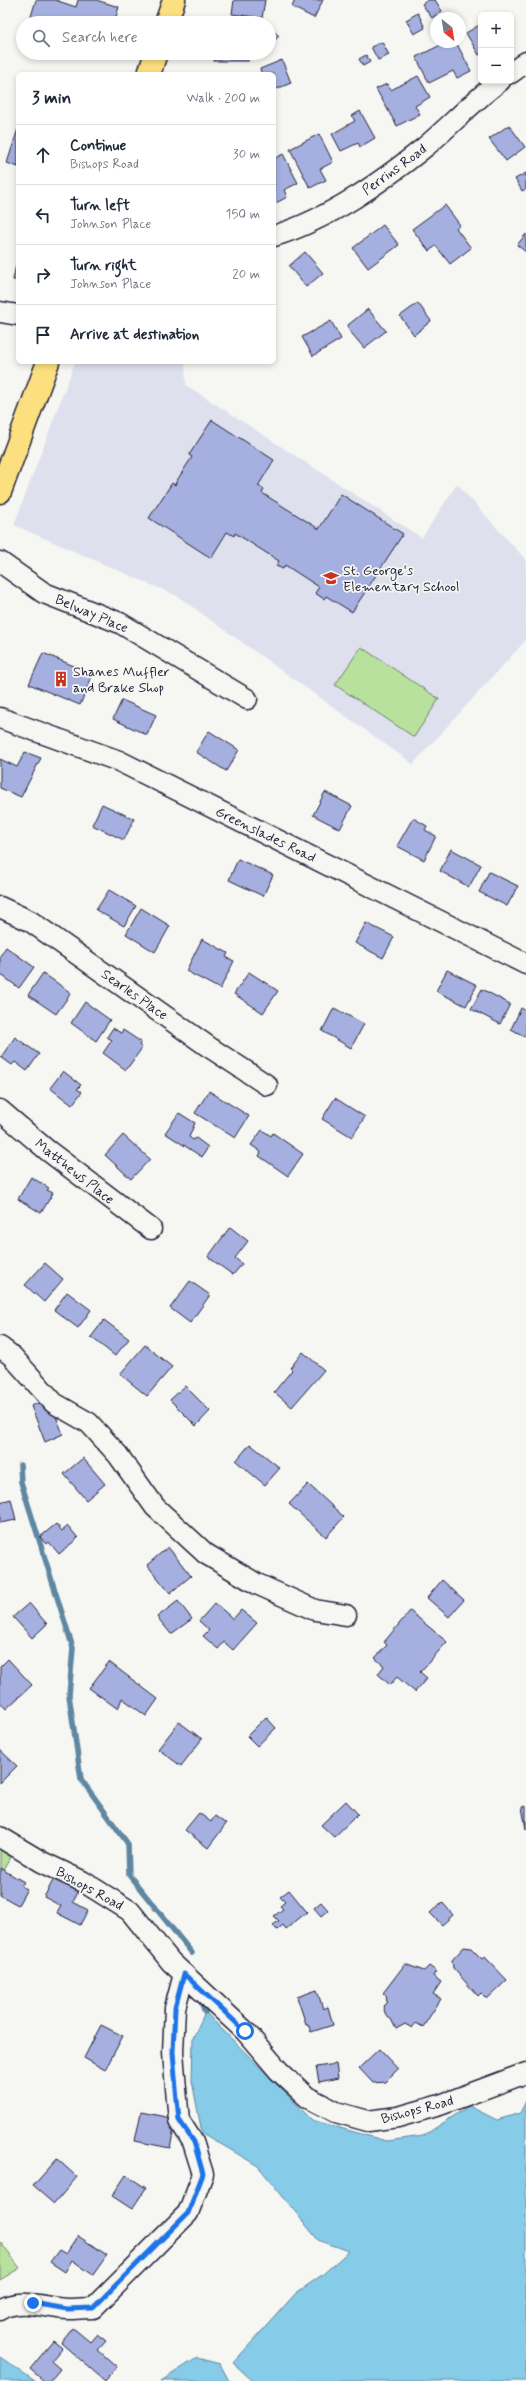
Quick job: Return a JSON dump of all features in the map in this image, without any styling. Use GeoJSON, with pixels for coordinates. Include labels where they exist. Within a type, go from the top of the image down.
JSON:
{"type":"FeatureCollection","features":[{"type":"Feature","properties":{"kind":"main road"},"geometry":{"type":"LineString","coordinates":[[168,16],[174,0]]}},
{"type":"Feature","properties":{"kind":"main road"},"geometry":{"type":"LineString","coordinates":[[149,72],[153,60]]}},
{"type":"Feature","properties":{"kind":"main road"},"geometry":{"type":"LineString","coordinates":[[0,492],[47,364]]}},
{"type":"Feature","properties":{"kind":"street"},"geometry":{"type":"LineString","coordinates":[[514,71],[526,62]]}},
{"type":"Feature","properties":{"kind":"street","name":"Perrins Road"},"geometry":{"type":"LineString","coordinates":[[276,235],[301,227],[364,191],[424,147],[497,84]]}},
{"type":"Feature","properties":{"kind":"street"},"geometry":{"type":"LineString","coordinates":[[0,312],[16,315]]}},
{"type":"Feature","properties":{"kind":"street","name":"Belway Place"},"geometry":{"type":"LineString","coordinates":[[0,562],[44,593],[120,623],[247,699]]}},
{"type":"Feature","properties":{"kind":"street","name":"Greenslades Road"},"geometry":{"type":"LineString","coordinates":[[0,718],[119,761],[526,964]]}},
{"type":"Feature","properties":{"kind":"street","name":"Searles Place"},"geometry":{"type":"LineString","coordinates":[[0,907],[30,921],[209,1047],[267,1085]]}},
{"type":"Feature","properties":{"kind":"street","name":"Matthews Place"},"geometry":{"type":"LineString","coordinates":[[0,1110],[47,1150],[151,1229]]}},
{"type":"Feature","properties":{"kind":"street"},"geometry":{"type":"LineString","coordinates":[[0,1347],[12,1356],[54,1403],[89,1423],[118,1454],[155,1507],[206,1554],[257,1584],[315,1610],[346,1615]]}},
{"type":"Feature","properties":{"kind":"street","name":"Bishops Road"},"geometry":{"type":"LineString","coordinates":[[0,1837],[42,1862],[82,1881],[130,1911],[171,1962],[245,2031],[279,2071],[307,2097],[336,2112],[368,2121],[398,2117],[440,2105],[526,2073]]}},
{"type":"Feature","properties":{"kind":"street"},"geometry":{"type":"LineString","coordinates":[[0,2310],[6,2306],[33,2303],[67,2309],[93,2308],[188,2213],[203,2174],[194,2142],[179,2120],[176,2089],[173,2052],[175,2008],[184,1974]]}},
{"type":"Feature","properties":{"kind":"shaded area","name":"St. George's Elementary School"},"geometry":{"type":"Polygon","coordinates":[[[74,364],[185,364],[186,385],[422,538],[457,484],[526,560],[526,640],[413,764],[177,596],[14,525],[74,364]]]}},
{"type":"Feature","properties":{"kind":"green space"},"geometry":{"type":"Polygon","coordinates":[[[361,647],[439,699],[414,737],[335,685],[361,647]]]}},
{"type":"Feature","properties":{"kind":"green space"},"geometry":{"type":"Polygon","coordinates":[[[0,1850],[11,1857],[0,1875],[0,1850]]]}},
{"type":"Feature","properties":{"kind":"green space"},"geometry":{"type":"Polygon","coordinates":[[[0,2242],[20,2268],[0,2280],[0,2242]]]}},
{"type":"Feature","properties":{"kind":"water"},"geometry":{"type":"Polygon","coordinates":[[[205,2012],[312,2120],[386,2141],[423,2136],[469,2106],[497,2120],[520,2113],[526,2101],[526,2381],[253,2381],[233,2363],[296,2293],[322,2275],[349,2251],[318,2240],[258,2166],[202,2133],[192,2081],[193,2038],[205,2012]]]}},
{"type":"Feature","properties":{"kind":"water"},"geometry":{"type":"Polygon","coordinates":[[[0,2357],[35,2381],[0,2381],[0,2357]]]}},
{"type":"Feature","properties":{"kind":"water"},"geometry":{"type":"Polygon","coordinates":[[[197,2358],[220,2364],[229,2381],[161,2381],[197,2358]]]}},
{"type":"Feature","properties":{"kind":"building"},"geometry":{"type":"Polygon","coordinates":[[[36,0],[55,0],[76,7],[78,0],[96,0],[119,7],[116,16],[31,16],[36,0]]]}},
{"type":"Feature","properties":{"kind":"building"},"geometry":{"type":"Polygon","coordinates":[[[234,0],[265,0],[262,16],[232,14],[234,0]]]}},
{"type":"Feature","properties":{"kind":"building"},"geometry":{"type":"Polygon","coordinates":[[[295,0],[323,0],[314,18],[292,7],[295,0]]]}},
{"type":"Feature","properties":{"kind":"building"},"geometry":{"type":"Polygon","coordinates":[[[428,0],[435,0],[442,11],[430,12],[430,15],[422,4],[428,0]]]}},
{"type":"Feature","properties":{"kind":"building"},"geometry":{"type":"Polygon","coordinates":[[[418,13],[425,28],[414,34],[406,20],[418,13]]]}},
{"type":"Feature","properties":{"kind":"building"},"geometry":{"type":"Polygon","coordinates":[[[478,26],[478,53],[466,33],[478,26]]]}},
{"type":"Feature","properties":{"kind":"building"},"geometry":{"type":"Polygon","coordinates":[[[382,42],[389,55],[378,60],[371,47],[382,42]]]}},
{"type":"Feature","properties":{"kind":"building"},"geometry":{"type":"Polygon","coordinates":[[[435,48],[459,48],[471,71],[457,78],[453,71],[429,83],[416,57],[435,48]]]}},
{"type":"Feature","properties":{"kind":"building"},"geometry":{"type":"Polygon","coordinates":[[[366,55],[370,62],[363,66],[359,59],[366,55]]]}},
{"type":"Feature","properties":{"kind":"building"},"geometry":{"type":"Polygon","coordinates":[[[214,60],[248,60],[248,61],[214,60]]]}},
{"type":"Feature","properties":{"kind":"building"},"geometry":{"type":"Polygon","coordinates":[[[282,60],[291,83],[276,89],[276,72],[261,72],[260,69],[282,60]]]}},
{"type":"Feature","properties":{"kind":"building"},"geometry":{"type":"Polygon","coordinates":[[[418,76],[430,97],[415,106],[420,114],[397,126],[376,89],[387,84],[391,90],[418,76]]]}},
{"type":"Feature","properties":{"kind":"building"},"geometry":{"type":"Polygon","coordinates":[[[360,111],[375,138],[360,147],[358,143],[341,151],[332,134],[355,121],[352,116],[360,111]]]}},
{"type":"Feature","properties":{"kind":"building"},"geometry":{"type":"Polygon","coordinates":[[[509,125],[525,147],[506,161],[489,139],[509,125]]]}},
{"type":"Feature","properties":{"kind":"building"},"geometry":{"type":"Polygon","coordinates":[[[319,134],[333,162],[320,169],[326,180],[310,188],[290,149],[319,134]]]}},
{"type":"Feature","properties":{"kind":"building"},"geometry":{"type":"Polygon","coordinates":[[[16,135],[16,166],[7,163],[16,135]]]}},
{"type":"Feature","properties":{"kind":"building"},"geometry":{"type":"Polygon","coordinates":[[[283,154],[298,183],[284,190],[287,197],[276,203],[276,158],[283,154]]]}},
{"type":"Feature","properties":{"kind":"building"},"geometry":{"type":"Polygon","coordinates":[[[526,173],[526,189],[522,191],[515,179],[526,173]]]}},
{"type":"Feature","properties":{"kind":"building"},"geometry":{"type":"Polygon","coordinates":[[[445,205],[460,225],[456,228],[471,248],[450,264],[436,246],[429,251],[412,229],[445,205]]]}},
{"type":"Feature","properties":{"kind":"building"},"geometry":{"type":"Polygon","coordinates":[[[383,225],[399,245],[368,268],[353,248],[383,225]]]}},
{"type":"Feature","properties":{"kind":"building"},"geometry":{"type":"Polygon","coordinates":[[[526,234],[526,252],[517,245],[526,234]]]}},
{"type":"Feature","properties":{"kind":"building"},"geometry":{"type":"Polygon","coordinates":[[[305,252],[323,273],[306,287],[289,266],[305,252]]]}},
{"type":"Feature","properties":{"kind":"building"},"geometry":{"type":"Polygon","coordinates":[[[16,265],[16,280],[13,280],[16,265]]]}},
{"type":"Feature","properties":{"kind":"building"},"geometry":{"type":"Polygon","coordinates":[[[418,303],[431,321],[414,335],[400,316],[418,303]]]}},
{"type":"Feature","properties":{"kind":"building"},"geometry":{"type":"Polygon","coordinates":[[[368,309],[386,331],[364,348],[348,329],[348,325],[368,309]]]}},
{"type":"Feature","properties":{"kind":"building"},"geometry":{"type":"Polygon","coordinates":[[[331,321],[341,339],[313,356],[302,337],[331,321]]]}},
{"type":"Feature","properties":{"kind":"building"},"geometry":{"type":"Polygon","coordinates":[[[212,420],[274,460],[258,486],[264,489],[262,493],[319,529],[341,494],[403,534],[352,612],[326,596],[324,599],[315,593],[319,587],[285,565],[283,569],[276,566],[279,561],[235,533],[234,536],[227,532],[211,558],[149,518],[172,483],[175,485],[192,457],[189,455],[212,420]]]}},
{"type":"Feature","properties":{"kind":"building","name":"Shanes Muffler and Brake Shop"},"geometry":{"type":"Polygon","coordinates":[[[43,653],[93,674],[80,705],[29,684],[43,653]]]}},
{"type":"Feature","properties":{"kind":"building"},"geometry":{"type":"Polygon","coordinates":[[[122,700],[156,715],[147,735],[113,719],[122,700]]]}},
{"type":"Feature","properties":{"kind":"building"},"geometry":{"type":"Polygon","coordinates":[[[209,731],[239,750],[226,771],[196,752],[209,731]]]}},
{"type":"Feature","properties":{"kind":"building"},"geometry":{"type":"Polygon","coordinates":[[[25,752],[41,758],[21,797],[0,788],[0,759],[17,767],[25,752]]]}},
{"type":"Feature","properties":{"kind":"building"},"geometry":{"type":"Polygon","coordinates":[[[325,792],[352,806],[340,829],[313,815],[325,792]]]}},
{"type":"Feature","properties":{"kind":"building"},"geometry":{"type":"Polygon","coordinates":[[[102,804],[134,819],[124,840],[92,825],[102,804]]]}},
{"type":"Feature","properties":{"kind":"building"},"geometry":{"type":"Polygon","coordinates":[[[413,818],[427,826],[425,830],[436,836],[424,860],[397,846],[413,818]]]}},
{"type":"Feature","properties":{"kind":"building"},"geometry":{"type":"Polygon","coordinates":[[[451,849],[481,865],[469,887],[440,871],[451,849]]]}},
{"type":"Feature","properties":{"kind":"building"},"geometry":{"type":"Polygon","coordinates":[[[238,859],[273,875],[263,896],[229,880],[238,859]]]}},
{"type":"Feature","properties":{"kind":"building"},"geometry":{"type":"Polygon","coordinates":[[[489,872],[518,886],[507,906],[479,892],[489,872]]]}},
{"type":"Feature","properties":{"kind":"building"},"geometry":{"type":"Polygon","coordinates":[[[109,890],[136,906],[124,926],[96,910],[109,890]]]}},
{"type":"Feature","properties":{"kind":"building"},"geometry":{"type":"Polygon","coordinates":[[[141,908],[170,926],[155,952],[126,934],[141,908]]]}},
{"type":"Feature","properties":{"kind":"building"},"geometry":{"type":"Polygon","coordinates":[[[366,923],[394,937],[383,958],[355,943],[366,923]]]}},
{"type":"Feature","properties":{"kind":"building"},"geometry":{"type":"Polygon","coordinates":[[[202,939],[228,953],[226,957],[234,961],[220,989],[186,971],[202,939]]]}},
{"type":"Feature","properties":{"kind":"building"},"geometry":{"type":"Polygon","coordinates":[[[6,947],[34,967],[19,988],[0,974],[0,956],[6,947]]]}},
{"type":"Feature","properties":{"kind":"building"},"geometry":{"type":"Polygon","coordinates":[[[447,970],[477,985],[466,1006],[436,991],[447,970]]]}},
{"type":"Feature","properties":{"kind":"building"},"geometry":{"type":"Polygon","coordinates":[[[249,972],[278,991],[263,1013],[234,994],[249,972]]]}},
{"type":"Feature","properties":{"kind":"building"},"geometry":{"type":"Polygon","coordinates":[[[43,973],[71,993],[56,1014],[28,995],[43,973]]]}},
{"type":"Feature","properties":{"kind":"building"},"geometry":{"type":"Polygon","coordinates":[[[482,989],[510,1004],[500,1024],[471,1009],[482,989]]]}},
{"type":"Feature","properties":{"kind":"building"},"geometry":{"type":"Polygon","coordinates":[[[85,1002],[110,1020],[96,1041],[71,1023],[85,1002]]]}},
{"type":"Feature","properties":{"kind":"building"},"geometry":{"type":"Polygon","coordinates":[[[334,1008],[364,1024],[351,1048],[322,1031],[334,1008]]]}},
{"type":"Feature","properties":{"kind":"building"},"geometry":{"type":"Polygon","coordinates":[[[521,1008],[526,1011],[526,1037],[511,1029],[521,1008]]]}},
{"type":"Feature","properties":{"kind":"building"},"geometry":{"type":"Polygon","coordinates":[[[113,1028],[121,1033],[123,1030],[141,1042],[139,1045],[142,1048],[126,1070],[103,1053],[112,1040],[107,1037],[113,1028]]]}},
{"type":"Feature","properties":{"kind":"building"},"geometry":{"type":"Polygon","coordinates":[[[15,1037],[39,1054],[27,1071],[15,1062],[12,1065],[1,1057],[15,1037]]]}},
{"type":"Feature","properties":{"kind":"building"},"geometry":{"type":"Polygon","coordinates":[[[63,1071],[81,1085],[77,1089],[82,1092],[72,1105],[50,1088],[63,1071]]]}},
{"type":"Feature","properties":{"kind":"building"},"geometry":{"type":"Polygon","coordinates":[[[209,1091],[249,1116],[235,1138],[195,1113],[209,1091]]]}},
{"type":"Feature","properties":{"kind":"building"},"geometry":{"type":"Polygon","coordinates":[[[335,1098],[365,1117],[352,1137],[322,1119],[335,1098]]]}},
{"type":"Feature","properties":{"kind":"building"},"geometry":{"type":"Polygon","coordinates":[[[179,1113],[195,1123],[189,1137],[193,1140],[196,1138],[208,1147],[202,1157],[165,1133],[179,1113]]]}},
{"type":"Feature","properties":{"kind":"building"},"geometry":{"type":"Polygon","coordinates":[[[262,1130],[271,1136],[273,1133],[303,1154],[288,1176],[259,1156],[261,1152],[251,1145],[262,1130]]]}},
{"type":"Feature","properties":{"kind":"building"},"geometry":{"type":"Polygon","coordinates":[[[123,1135],[150,1159],[131,1179],[105,1155],[123,1135]]]}},
{"type":"Feature","properties":{"kind":"building"},"geometry":{"type":"Polygon","coordinates":[[[31,1177],[49,1188],[47,1190],[53,1193],[41,1213],[18,1199],[31,1177]]]}},
{"type":"Feature","properties":{"kind":"building"},"geometry":{"type":"Polygon","coordinates":[[[230,1227],[248,1241],[235,1258],[242,1264],[233,1275],[208,1257],[230,1227]]]}},
{"type":"Feature","properties":{"kind":"building"},"geometry":{"type":"Polygon","coordinates":[[[45,1263],[63,1279],[44,1302],[25,1285],[45,1263]]]}},
{"type":"Feature","properties":{"kind":"building"},"geometry":{"type":"Polygon","coordinates":[[[190,1281],[210,1295],[190,1323],[170,1308],[190,1281]]]}},
{"type":"Feature","properties":{"kind":"building"},"geometry":{"type":"Polygon","coordinates":[[[67,1292],[91,1310],[78,1328],[54,1310],[67,1292]]]}},
{"type":"Feature","properties":{"kind":"building"},"geometry":{"type":"Polygon","coordinates":[[[104,1320],[129,1339],[115,1356],[91,1337],[104,1320]]]}},
{"type":"Feature","properties":{"kind":"building"},"geometry":{"type":"Polygon","coordinates":[[[145,1345],[172,1367],[147,1396],[120,1374],[145,1345]]]}},
{"type":"Feature","properties":{"kind":"building"},"geometry":{"type":"Polygon","coordinates":[[[303,1352],[324,1370],[292,1407],[274,1392],[292,1370],[290,1368],[303,1352]]]}},
{"type":"Feature","properties":{"kind":"building"},"geometry":{"type":"Polygon","coordinates":[[[185,1386],[210,1411],[196,1426],[170,1400],[185,1386]]]}},
{"type":"Feature","properties":{"kind":"building"},"geometry":{"type":"Polygon","coordinates":[[[49,1399],[63,1434],[45,1442],[31,1406],[49,1399]]]}},
{"type":"Feature","properties":{"kind":"building"},"geometry":{"type":"Polygon","coordinates":[[[250,1444],[280,1468],[265,1485],[236,1461],[250,1444]]]}},
{"type":"Feature","properties":{"kind":"building"},"geometry":{"type":"Polygon","coordinates":[[[83,1458],[105,1484],[86,1500],[64,1474],[83,1458]]]}},
{"type":"Feature","properties":{"kind":"building"},"geometry":{"type":"Polygon","coordinates":[[[308,1484],[344,1517],[326,1537],[289,1504],[308,1484]]]}},
{"type":"Feature","properties":{"kind":"building"},"geometry":{"type":"Polygon","coordinates":[[[11,1499],[16,1520],[0,1523],[0,1502],[11,1499]]]}},
{"type":"Feature","properties":{"kind":"building"},"geometry":{"type":"Polygon","coordinates":[[[56,1524],[62,1531],[68,1526],[78,1538],[59,1554],[49,1542],[46,1544],[40,1537],[56,1524]]]}},
{"type":"Feature","properties":{"kind":"building"},"geometry":{"type":"Polygon","coordinates":[[[168,1547],[191,1576],[170,1593],[147,1565],[168,1547]]]}},
{"type":"Feature","properties":{"kind":"building"},"geometry":{"type":"Polygon","coordinates":[[[442,1580],[464,1600],[449,1617],[427,1598],[442,1580]]]}},
{"type":"Feature","properties":{"kind":"building"},"geometry":{"type":"Polygon","coordinates":[[[178,1601],[192,1619],[171,1634],[157,1617],[178,1601]]]}},
{"type":"Feature","properties":{"kind":"building"},"geometry":{"type":"Polygon","coordinates":[[[29,1603],[47,1624],[32,1638],[13,1617],[29,1603]]]}},
{"type":"Feature","properties":{"kind":"building"},"geometry":{"type":"Polygon","coordinates":[[[215,1603],[233,1619],[241,1610],[257,1623],[233,1650],[224,1642],[218,1649],[203,1636],[209,1630],[199,1621],[215,1603]]]}},
{"type":"Feature","properties":{"kind":"building"},"geometry":{"type":"Polygon","coordinates":[[[410,1611],[447,1642],[420,1672],[427,1678],[415,1692],[397,1677],[390,1685],[378,1674],[384,1666],[375,1658],[387,1645],[384,1642],[410,1611]]]}},
{"type":"Feature","properties":{"kind":"building"},"geometry":{"type":"Polygon","coordinates":[[[8,1659],[32,1685],[6,1709],[0,1702],[0,1667],[8,1659]]]}},
{"type":"Feature","properties":{"kind":"building"},"geometry":{"type":"Polygon","coordinates":[[[109,1662],[158,1699],[146,1716],[122,1698],[118,1709],[89,1688],[109,1662]]]}},
{"type":"Feature","properties":{"kind":"building"},"geometry":{"type":"Polygon","coordinates":[[[266,1717],[276,1728],[257,1746],[247,1736],[266,1717]]]}},
{"type":"Feature","properties":{"kind":"building"},"geometry":{"type":"Polygon","coordinates":[[[179,1722],[202,1739],[181,1766],[158,1749],[179,1722]]]}},
{"type":"Feature","properties":{"kind":"building"},"geometry":{"type":"Polygon","coordinates":[[[0,1750],[17,1766],[0,1783],[0,1750]]]}},
{"type":"Feature","properties":{"kind":"building"},"geometry":{"type":"Polygon","coordinates":[[[346,1801],[358,1814],[334,1837],[321,1825],[346,1801]]]}},
{"type":"Feature","properties":{"kind":"building"},"geometry":{"type":"Polygon","coordinates":[[[526,1806],[526,1829],[522,1807],[526,1806]]]}},
{"type":"Feature","properties":{"kind":"building"},"geometry":{"type":"Polygon","coordinates":[[[199,1813],[211,1822],[215,1816],[226,1824],[208,1848],[185,1830],[199,1813]]]}},
{"type":"Feature","properties":{"kind":"building"},"geometry":{"type":"Polygon","coordinates":[[[0,1868],[24,1882],[21,1886],[27,1889],[18,1905],[0,1895],[0,1868]]]}},
{"type":"Feature","properties":{"kind":"building"},"geometry":{"type":"Polygon","coordinates":[[[55,1877],[79,1890],[73,1902],[88,1910],[80,1925],[57,1913],[61,1906],[44,1897],[55,1877]]]}},
{"type":"Feature","properties":{"kind":"building"},"geometry":{"type":"Polygon","coordinates":[[[289,1890],[307,1912],[286,1929],[283,1925],[277,1930],[273,1925],[279,1921],[274,1916],[283,1909],[280,1906],[285,1902],[280,1897],[289,1890]]]}},
{"type":"Feature","properties":{"kind":"building"},"geometry":{"type":"Polygon","coordinates":[[[321,1902],[328,1910],[321,1916],[314,1908],[321,1902]]]}},
{"type":"Feature","properties":{"kind":"building"},"geometry":{"type":"Polygon","coordinates":[[[442,1902],[453,1915],[442,1925],[430,1913],[442,1902]]]}},
{"type":"Feature","properties":{"kind":"building"},"geometry":{"type":"Polygon","coordinates":[[[464,1947],[471,1948],[482,1959],[485,1957],[507,1980],[487,1999],[481,1993],[478,1996],[453,1968],[452,1960],[464,1947]]]}},
{"type":"Feature","properties":{"kind":"building"},"geometry":{"type":"Polygon","coordinates":[[[405,1964],[424,1971],[429,1966],[436,1971],[433,1976],[441,1982],[433,1994],[441,1999],[423,2027],[416,2023],[412,2028],[405,2024],[396,2029],[391,2019],[386,2016],[383,2006],[387,2002],[386,1995],[383,1993],[405,1964]]]}},
{"type":"Feature","properties":{"kind":"building"},"geometry":{"type":"Polygon","coordinates":[[[317,1990],[323,2009],[328,2007],[333,2025],[311,2032],[308,2024],[306,2024],[297,1997],[317,1990]]]}},
{"type":"Feature","properties":{"kind":"building"},"geometry":{"type":"Polygon","coordinates":[[[101,2025],[123,2036],[105,2070],[84,2058],[101,2025]]]}},
{"type":"Feature","properties":{"kind":"building"},"geometry":{"type":"Polygon","coordinates":[[[379,2049],[398,2069],[385,2082],[373,2083],[359,2068],[379,2049]]]}},
{"type":"Feature","properties":{"kind":"building"},"geometry":{"type":"Polygon","coordinates":[[[336,2064],[338,2078],[319,2082],[316,2067],[336,2064]]]}},
{"type":"Feature","properties":{"kind":"building"},"geometry":{"type":"Polygon","coordinates":[[[141,2112],[176,2119],[170,2148],[135,2141],[141,2112]]]}},
{"type":"Feature","properties":{"kind":"building"},"geometry":{"type":"Polygon","coordinates":[[[57,2159],[77,2177],[54,2204],[33,2186],[57,2159]]]}},
{"type":"Feature","properties":{"kind":"building"},"geometry":{"type":"Polygon","coordinates":[[[126,2175],[146,2188],[132,2209],[112,2196],[126,2175]]]}},
{"type":"Feature","properties":{"kind":"building"},"geometry":{"type":"Polygon","coordinates":[[[78,2236],[107,2255],[93,2275],[72,2260],[65,2272],[50,2262],[59,2250],[66,2254],[78,2236]]]}},
{"type":"Feature","properties":{"kind":"building"},"geometry":{"type":"Polygon","coordinates":[[[73,2328],[90,2342],[97,2334],[106,2341],[98,2350],[117,2367],[105,2381],[61,2343],[73,2328]]]}},
{"type":"Feature","properties":{"kind":"building"},"geometry":{"type":"Polygon","coordinates":[[[53,2341],[62,2348],[51,2361],[60,2369],[50,2381],[44,2381],[30,2369],[53,2341]]]}},
{"type":"Feature","properties":{"kind":"waterway"},"geometry":{"type":"LineString","coordinates":[[20,1465],[21,1482],[73,1648],[69,1695],[81,1779],[128,1844],[129,1875],[192,1953]]}},
{"type":"Feature","properties":{"kind":"waterway"},"geometry":{"type":"LineString","coordinates":[[200,1999],[205,2012]]}},
{"type":"Feature","properties":{"kind":"place","name":"St. George's Elementary School"},"geometry":{"type":"Point","coordinates":[331,578]}},
{"type":"Feature","properties":{"kind":"place","name":"Shanes Muffler and Brake Shop"},"geometry":{"type":"Point","coordinates":[61,679]}},
{"type":"Feature","properties":{"kind":"route"},"geometry":{"type":"LineString","coordinates":[[33,2303],[67,2309],[93,2308],[148,2251],[188,2213],[203,2174],[194,2142],[179,2120],[176,2089],[173,2052],[175,2008],[184,1974],[214,2000],[245,2031]]}}]}
